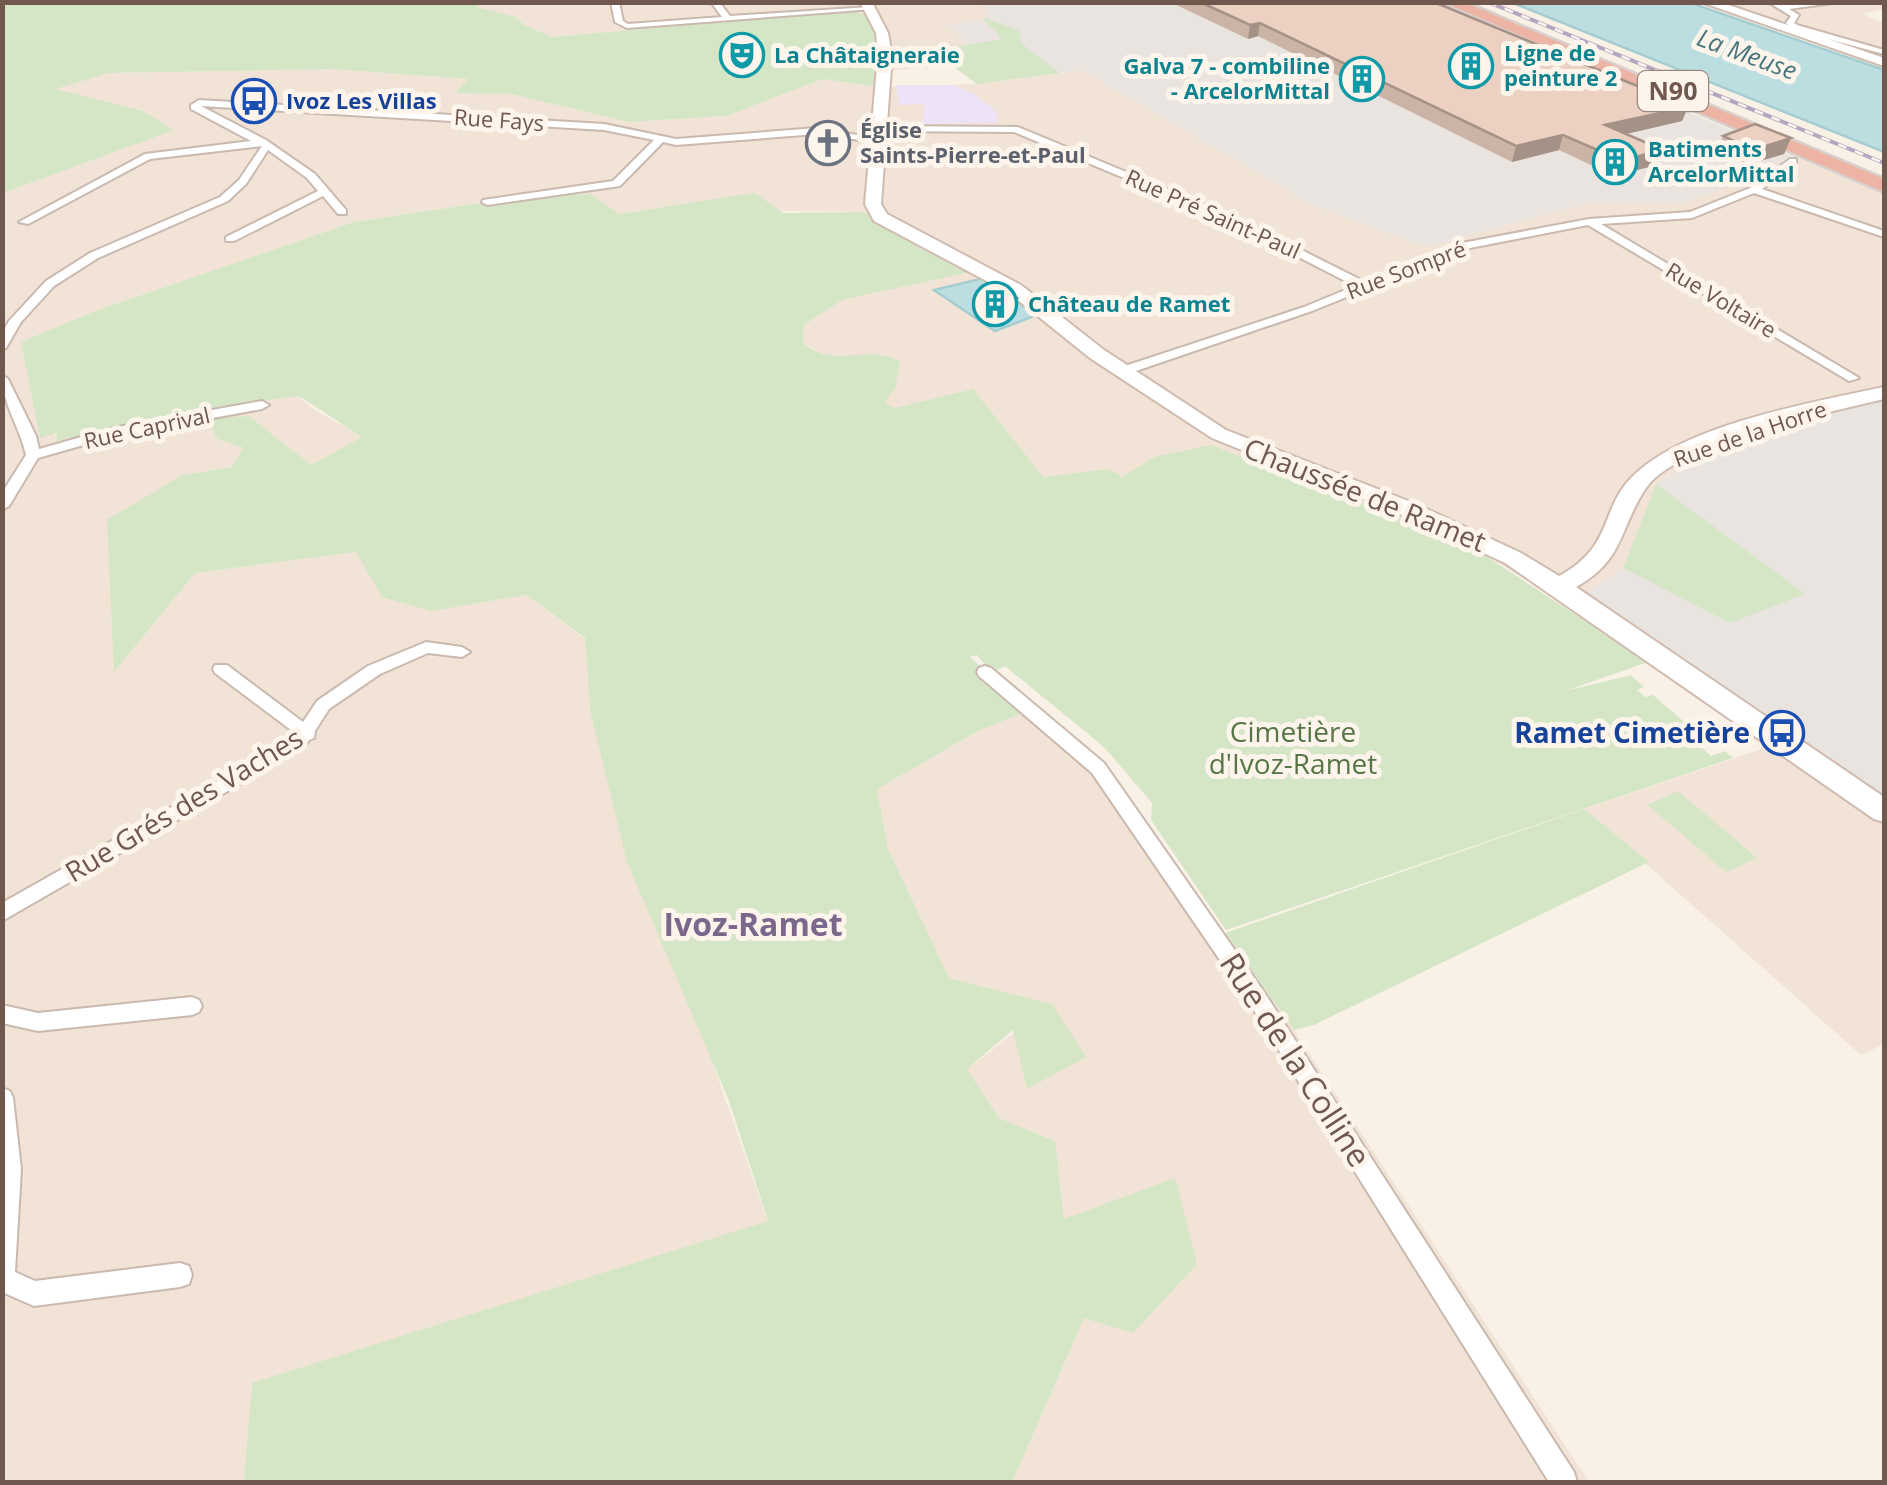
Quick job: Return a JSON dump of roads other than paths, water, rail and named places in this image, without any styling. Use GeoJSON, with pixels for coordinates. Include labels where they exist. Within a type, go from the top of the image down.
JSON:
{"type":"FeatureCollection","features":[{"type":"Feature","properties":{"kind":"highway","name":"N90"},"geometry":{"type":"LineString","coordinates":[[1450,2],[1884,182]]}},
{"type":"Feature","properties":{"kind":"highway","name":"N90"},"geometry":{"type":"LineString","coordinates":[[1462,2],[1884,182]]}},
{"type":"Feature","properties":{"kind":"main road"},"geometry":{"type":"LineString","coordinates":[[1707,2],[1884,62]]}},
{"type":"Feature","properties":{"kind":"main road"},"geometry":{"type":"LineString","coordinates":[[868,6],[885,50],[882,135]]}},
{"type":"Feature","properties":{"kind":"main road","name":"Chaussée de Ramet"},"geometry":{"type":"LineString","coordinates":[[882,135],[873,204],[880,217],[1015,289],[1123,372],[1235,442],[1470,536],[1557,587],[1884,811]]}},
{"type":"Feature","properties":{"kind":"main road","name":"Rue de la Horre"},"geometry":{"type":"LineString","coordinates":[[1557,587],[1601,561],[1640,480],[1662,465],[1691,450],[1802,412],[1883,395]]}},
{"type":"Feature","properties":{"kind":"street"},"geometry":{"type":"LineString","coordinates":[[615,2],[619,22],[626,26],[868,6]]}},
{"type":"Feature","properties":{"kind":"street"},"geometry":{"type":"LineString","coordinates":[[715,2],[728,19]]}},
{"type":"Feature","properties":{"kind":"street"},"geometry":{"type":"LineString","coordinates":[[1772,2],[1795,15],[1790,23],[1794,27],[1884,52]]}},
{"type":"Feature","properties":{"kind":"street"},"geometry":{"type":"LineString","coordinates":[[1782,7],[1836,2]]}},
{"type":"Feature","properties":{"kind":"street","name":"Rue Fays"},"geometry":{"type":"LineString","coordinates":[[265,143],[194,107],[214,101],[604,127],[660,140],[691,142],[818,132],[882,135]]}},
{"type":"Feature","properties":{"kind":"street","name":"Rue Pré Saint-Paul"},"geometry":{"type":"LineString","coordinates":[[882,135],[980,126],[1015,129],[1240,223],[1364,286]]}},
{"type":"Feature","properties":{"kind":"street"},"geometry":{"type":"LineString","coordinates":[[488,202],[616,184],[660,140]]}},
{"type":"Feature","properties":{"kind":"street"},"geometry":{"type":"LineString","coordinates":[[2,345],[35,295],[58,275],[118,243],[221,202],[237,189],[265,143]]}},
{"type":"Feature","properties":{"kind":"street"},"geometry":{"type":"LineString","coordinates":[[24,222],[148,156],[265,143],[311,176],[342,212]]}},
{"type":"Feature","properties":{"kind":"street","name":"Rue Sompré"},"geometry":{"type":"LineString","coordinates":[[1123,372],[1364,286],[1462,246],[1590,222],[1692,215],[1754,190],[1792,161]]}},
{"type":"Feature","properties":{"kind":"street"},"geometry":{"type":"LineString","coordinates":[[1754,190],[1884,234]]}},
{"type":"Feature","properties":{"kind":"street"},"geometry":{"type":"LineString","coordinates":[[230,240],[324,192]]}},
{"type":"Feature","properties":{"kind":"street","name":"Rue Voltaire"},"geometry":{"type":"LineString","coordinates":[[1590,222],[1853,378]]}},
{"type":"Feature","properties":{"kind":"street"},"geometry":{"type":"LineString","coordinates":[[2,379],[29,436],[32,455],[2,506]]}},
{"type":"Feature","properties":{"kind":"street","name":"Rue Caprival"},"geometry":{"type":"LineString","coordinates":[[32,455],[113,432],[262,405]]}},
{"type":"Feature","properties":{"kind":"street","name":"Rue Grés des Vaches"},"geometry":{"type":"LineString","coordinates":[[2,913],[308,734],[324,706],[374,670],[426,647],[462,652]]}},
{"type":"Feature","properties":{"kind":"street"},"geometry":{"type":"LineString","coordinates":[[221,669],[308,734]]}},
{"type":"Feature","properties":{"kind":"street","name":"Rue de la Colline"},"geometry":{"type":"LineString","coordinates":[[985,672],[1098,768],[1257,998],[1564,1482]]}},
{"type":"Feature","properties":{"kind":"street"},"geometry":{"type":"LineString","coordinates":[[2,1014],[38,1022],[192,1006]]}},
{"type":"Feature","properties":{"kind":"street"},"geometry":{"type":"LineString","coordinates":[[2,1098],[9,1168],[3,1279],[34,1294],[180,1276]]}},
{"type":"Feature","properties":{"kind":"water","name":"La Meuse"},"geometry":{"type":"Polygon","coordinates":[[[1513,3],[1691,3],[1884,70],[1884,152],[1513,3]]]}},
{"type":"Feature","properties":{"kind":"water"},"geometry":{"type":"Polygon","coordinates":[[[984,278],[1037,315],[995,331],[934,290],[984,278]]]}},
{"type":"Feature","properties":{"kind":"railway"},"geometry":{"type":"LineString","coordinates":[[1488,2],[1884,163]]}},
{"type":"Feature","properties":{"kind":"place","name":"La Châtaigneraie"},"geometry":{"type":"Point","coordinates":[742,55]}},
{"type":"Feature","properties":{"kind":"place","name":"Ligne de peinture 2"},"geometry":{"type":"Point","coordinates":[1471,66]}},
{"type":"Feature","properties":{"kind":"place","name":"Galva 7 - combiline - ArcelorMittal"},"geometry":{"type":"Point","coordinates":[1362,79]}},
{"type":"Feature","properties":{"kind":"place","name":"Ivoz Les Villas"},"geometry":{"type":"Point","coordinates":[254,101]}},
{"type":"Feature","properties":{"kind":"place","name":"Église Saints-Pierre-et-Paul"},"geometry":{"type":"Point","coordinates":[828,143]}},
{"type":"Feature","properties":{"kind":"place","name":"Batiments ArcelorMittal"},"geometry":{"type":"Point","coordinates":[1615,162]}},
{"type":"Feature","properties":{"kind":"place","name":"Château de Ramet"},"geometry":{"type":"Point","coordinates":[995,304]}},
{"type":"Feature","properties":{"kind":"place","name":"Ramet Cimetière"},"geometry":{"type":"Point","coordinates":[1782,733]}},
{"type":"Feature","properties":{"kind":"district","name":"Ivoz-Ramet"},"geometry":{"type":"Point","coordinates":[753,925]}},
{"type":"Feature","properties":{"kind":"park label","name":"Cimetière d'Ivoz-Ramet"},"geometry":{"type":"Point","coordinates":[1293,748]}}]}
